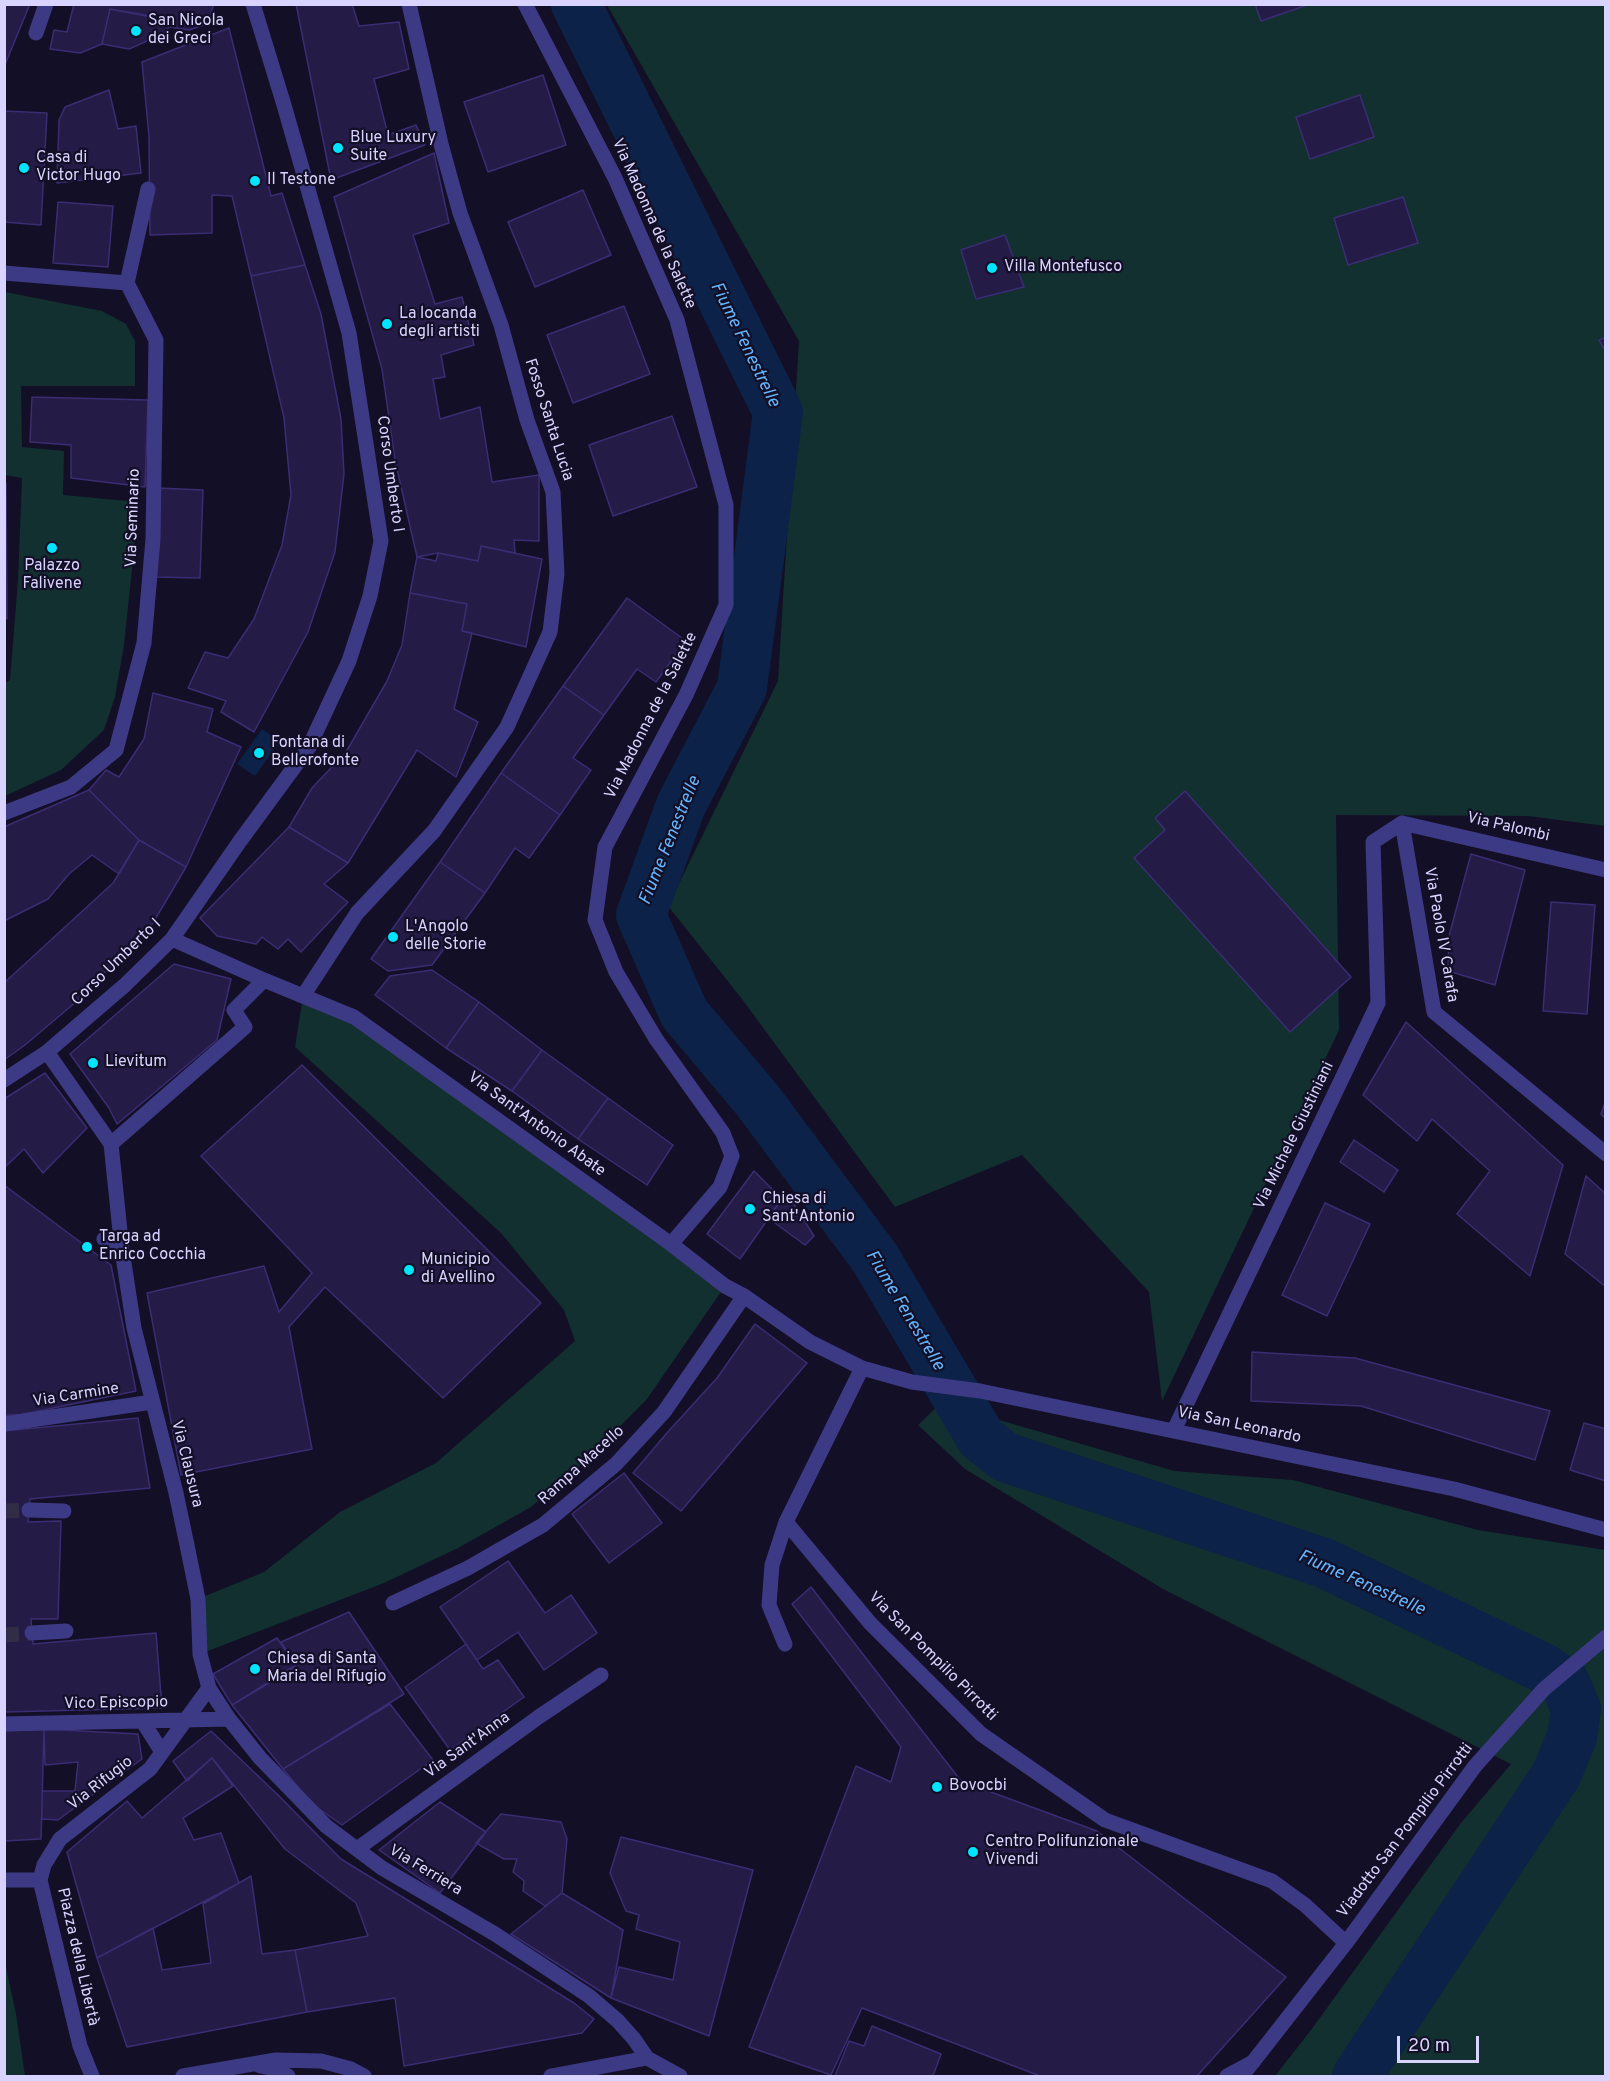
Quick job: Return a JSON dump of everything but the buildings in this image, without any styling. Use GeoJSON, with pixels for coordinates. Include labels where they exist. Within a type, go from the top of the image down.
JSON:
{"type":"FeatureCollection","features":[{"type":"Feature","properties":{"kind":"street"},"geometry":{"type":"LineString","coordinates":[[36,33],[46,4]]}},
{"type":"Feature","properties":{"kind":"street","name":"Corso Umberto I"},"geometry":{"type":"LineString","coordinates":[[4,1080],[47,1052],[125,985],[172,939],[309,747],[349,661],[370,596],[381,541],[349,333],[253,4]]}},
{"type":"Feature","properties":{"kind":"street","name":"Fosso Santa Lucia"},"geometry":{"type":"LineString","coordinates":[[303,996],[357,913],[434,831],[507,727],[550,632],[557,573],[553,492],[526,420],[501,325],[460,213],[441,144],[409,4]]}},
{"type":"Feature","properties":{"kind":"street","name":"Via Madonna de la Salette"},"geometry":{"type":"LineString","coordinates":[[525,4],[615,178],[677,320],[726,505],[726,606],[686,695],[605,847],[595,920],[616,972],[656,1039],[723,1133],[732,1156],[720,1187],[671,1244]]}},
{"type":"Feature","properties":{"kind":"street"},"geometry":{"type":"LineString","coordinates":[[4,273],[127,283],[148,189]]}},
{"type":"Feature","properties":{"kind":"street","name":"Via Seminario"},"geometry":{"type":"LineString","coordinates":[[4,813],[71,787],[116,750],[144,643],[153,539],[156,340],[127,283]]}},
{"type":"Feature","properties":{"kind":"street","name":"Via Michele Giustiniani"},"geometry":{"type":"LineString","coordinates":[[1174,1430],[1378,1003],[1373,842],[1402,823]]}},
{"type":"Feature","properties":{"kind":"street","name":"Via Palombi"},"geometry":{"type":"LineString","coordinates":[[1402,823],[1605,870]]}},
{"type":"Feature","properties":{"kind":"street","name":"Via Paolo IV Carafa"},"geometry":{"type":"LineString","coordinates":[[1402,823],[1434,1012],[1605,1154]]}},
{"type":"Feature","properties":{"kind":"street","name":"Via Sant'Antonio Abate"},"geometry":{"type":"LineString","coordinates":[[172,939],[354,1017],[671,1244],[724,1286],[744,1296],[810,1342],[862,1368]]}},
{"type":"Feature","properties":{"kind":"street"},"geometry":{"type":"LineString","coordinates":[[47,1052],[111,1144],[245,1027],[234,1010],[264,980]]}},
{"type":"Feature","properties":{"kind":"street","name":"Via Clausura"},"geometry":{"type":"LineString","coordinates":[[111,1144],[122,1250],[134,1328],[176,1493],[198,1599],[200,1654],[209,1688]]}},
{"type":"Feature","properties":{"kind":"street"},"geometry":{"type":"LineString","coordinates":[[104,1239],[122,1250]]}},
{"type":"Feature","properties":{"kind":"street","name":"Rampa Macello"},"geometry":{"type":"LineString","coordinates":[[393,1603],[468,1568],[543,1525],[616,1464],[664,1412],[744,1296]]}},
{"type":"Feature","properties":{"kind":"street"},"geometry":{"type":"LineString","coordinates":[[785,1644],[769,1605],[772,1565],[786,1522],[862,1368]]}},
{"type":"Feature","properties":{"kind":"street","name":"Via San Leonardo"},"geometry":{"type":"LineString","coordinates":[[862,1368],[912,1382],[980,1391],[1454,1489],[1605,1530]]}},
{"type":"Feature","properties":{"kind":"street","name":"Via Carmine"},"geometry":{"type":"LineString","coordinates":[[4,1424],[152,1402]]}},
{"type":"Feature","properties":{"kind":"street"},"geometry":{"type":"LineString","coordinates":[[29,1510],[64,1510]]}},
{"type":"Feature","properties":{"kind":"street","name":"Via San Pompilio Pirrotti"},"geometry":{"type":"LineString","coordinates":[[786,1522],[870,1623],[981,1734],[1105,1820],[1272,1881],[1305,1905],[1346,1943]]}},
{"type":"Feature","properties":{"kind":"street"},"geometry":{"type":"LineString","coordinates":[[32,1633],[66,1631]]}},
{"type":"Feature","properties":{"kind":"street","name":"Viadotto San Pompilio Pirrotti"},"geometry":{"type":"LineString","coordinates":[[1242,2076],[1346,1943],[1475,1766],[1544,1689],[1605,1637]]}},
{"type":"Feature","properties":{"kind":"street","name":"Via Sant'Anna"},"geometry":{"type":"LineString","coordinates":[[357,1849],[540,1716],[601,1675]]}},
{"type":"Feature","properties":{"kind":"street","name":"Via Ferriera"},"geometry":{"type":"LineString","coordinates":[[209,1688],[229,1719],[260,1758],[326,1826],[382,1868],[495,1934],[589,1996],[618,2020],[646,2058]]}},
{"type":"Feature","properties":{"kind":"street","name":"Via Rifugio"},"geometry":{"type":"LineString","coordinates":[[40,1880],[44,1865],[60,1839],[150,1768],[209,1688]]}},
{"type":"Feature","properties":{"kind":"street","name":"Vico Episcopio"},"geometry":{"type":"LineString","coordinates":[[4,1724],[229,1719]]}},
{"type":"Feature","properties":{"kind":"street"},"geometry":{"type":"LineString","coordinates":[[143,1722],[162,1752]]}},
{"type":"Feature","properties":{"kind":"street","name":"Piazza della Libertà"},"geometry":{"type":"LineString","coordinates":[[4,1880],[40,1880],[80,2046],[92,2076]]}},
{"type":"Feature","properties":{"kind":"street"},"geometry":{"type":"LineString","coordinates":[[552,2076],[646,2058],[680,2076]]}},
{"type":"Feature","properties":{"kind":"street"},"geometry":{"type":"LineString","coordinates":[[183,2076],[276,2060],[321,2061],[351,2069],[364,2076]]}},
{"type":"Feature","properties":{"kind":"street"},"geometry":{"type":"LineString","coordinates":[[1227,2076],[1253,2062]]}},
{"type":"Feature","properties":{"kind":"street"},"geometry":{"type":"LineString","coordinates":[[250,2065],[276,2069],[288,2076]]}},
{"type":"Feature","properties":{"kind":"green space"},"geometry":{"type":"Polygon","coordinates":[[[607,5],[1605,5],[1605,826],[1528,816],[1336,815],[1339,1030],[1162,1401],[1149,1292],[1022,1155],[895,1207],[742,999],[668,906],[778,681],[799,341],[607,5]]]}},
{"type":"Feature","properties":{"kind":"green space"},"geometry":{"type":"Polygon","coordinates":[[[5,292],[102,311],[126,324],[135,341],[135,386],[21,386],[22,447],[64,451],[63,495],[139,502],[124,645],[115,697],[104,730],[61,770],[5,796],[5,683],[10,680],[18,580],[22,478],[5,475],[5,292]]]}},
{"type":"Feature","properties":{"kind":"green space"},"geometry":{"type":"Polygon","coordinates":[[[303,996],[354,1017],[725,1286],[647,1399],[589,1458],[531,1507],[458,1548],[384,1583],[200,1654],[198,1599],[264,1572],[340,1512],[436,1463],[575,1341],[564,1310],[501,1233],[295,1047],[303,996]]]}},
{"type":"Feature","properties":{"kind":"green space"},"geometry":{"type":"Polygon","coordinates":[[[941,1403],[1174,1471],[1293,1480],[1478,1530],[1605,1550],[1605,2076],[1275,2076],[1461,1823],[1511,1764],[1163,1589],[965,1469],[918,1425],[941,1403]]]}},
{"type":"Feature","properties":{"kind":"green space"},"geometry":{"type":"Polygon","coordinates":[[[4,1958],[16,2014],[25,2076],[5,2076],[4,1958]]]}},
{"type":"Feature","properties":{"kind":"water","name":"Fontana di Bellerofonte"},"geometry":{"type":"Polygon","coordinates":[[[262,729],[280,741],[255,776],[237,764],[262,729]]]}},
{"type":"Feature","properties":{"kind":"waterway","name":"Fiume Fenestrelle"},"geometry":{"type":"LineString","coordinates":[[576,4],[778,412],[742,688],[681,805],[641,915],[684,1013],[758,1101],[875,1258],[981,1438],[1005,1457],[1324,1563],[1543,1668],[1565,1683],[1576,1709],[1572,1737],[1556,1775],[1357,2076]]}},
{"type":"Feature","properties":{"kind":"tunnel"},"geometry":{"type":"LineString","coordinates":[[4,1511],[29,1510]]}},
{"type":"Feature","properties":{"kind":"tunnel"},"geometry":{"type":"LineString","coordinates":[[4,1635],[32,1633]]}},
{"type":"Feature","properties":{"kind":"place","name":"San Nicola dei Greci"},"geometry":{"type":"Point","coordinates":[136,31]}},
{"type":"Feature","properties":{"kind":"place","name":"Blue Luxury Suite"},"geometry":{"type":"Point","coordinates":[338,148]}},
{"type":"Feature","properties":{"kind":"place","name":"Casa di Victor Hugo"},"geometry":{"type":"Point","coordinates":[24,168]}},
{"type":"Feature","properties":{"kind":"place","name":"Il Testone"},"geometry":{"type":"Point","coordinates":[255,181]}},
{"type":"Feature","properties":{"kind":"place","name":"Villa Montefusco"},"geometry":{"type":"Point","coordinates":[992,268]}},
{"type":"Feature","properties":{"kind":"place","name":"La locanda degli artisti"},"geometry":{"type":"Point","coordinates":[387,324]}},
{"type":"Feature","properties":{"kind":"place","name":"Palazzo Falivene"},"geometry":{"type":"Point","coordinates":[52,548]}},
{"type":"Feature","properties":{"kind":"place","name":"Fontana di Bellerofonte"},"geometry":{"type":"Point","coordinates":[259,753]}},
{"type":"Feature","properties":{"kind":"place","name":"L'Angolo delle Storie"},"geometry":{"type":"Point","coordinates":[393,937]}},
{"type":"Feature","properties":{"kind":"place","name":"Lievitum"},"geometry":{"type":"Point","coordinates":[93,1063]}},
{"type":"Feature","properties":{"kind":"place","name":"Chiesa di Sant'Antonio"},"geometry":{"type":"Point","coordinates":[750,1209]}},
{"type":"Feature","properties":{"kind":"place","name":"Targa ad Enrico Cocchia"},"geometry":{"type":"Point","coordinates":[87,1247]}},
{"type":"Feature","properties":{"kind":"place","name":"Municipio di Avellino"},"geometry":{"type":"Point","coordinates":[409,1270]}},
{"type":"Feature","properties":{"kind":"place","name":"Chiesa di Santa Maria del Rifugio"},"geometry":{"type":"Point","coordinates":[255,1669]}},
{"type":"Feature","properties":{"kind":"place","name":"Bovocbi"},"geometry":{"type":"Point","coordinates":[937,1787]}},
{"type":"Feature","properties":{"kind":"place","name":"Centro Polifunzionale Vivendi"},"geometry":{"type":"Point","coordinates":[973,1852]}}]}
